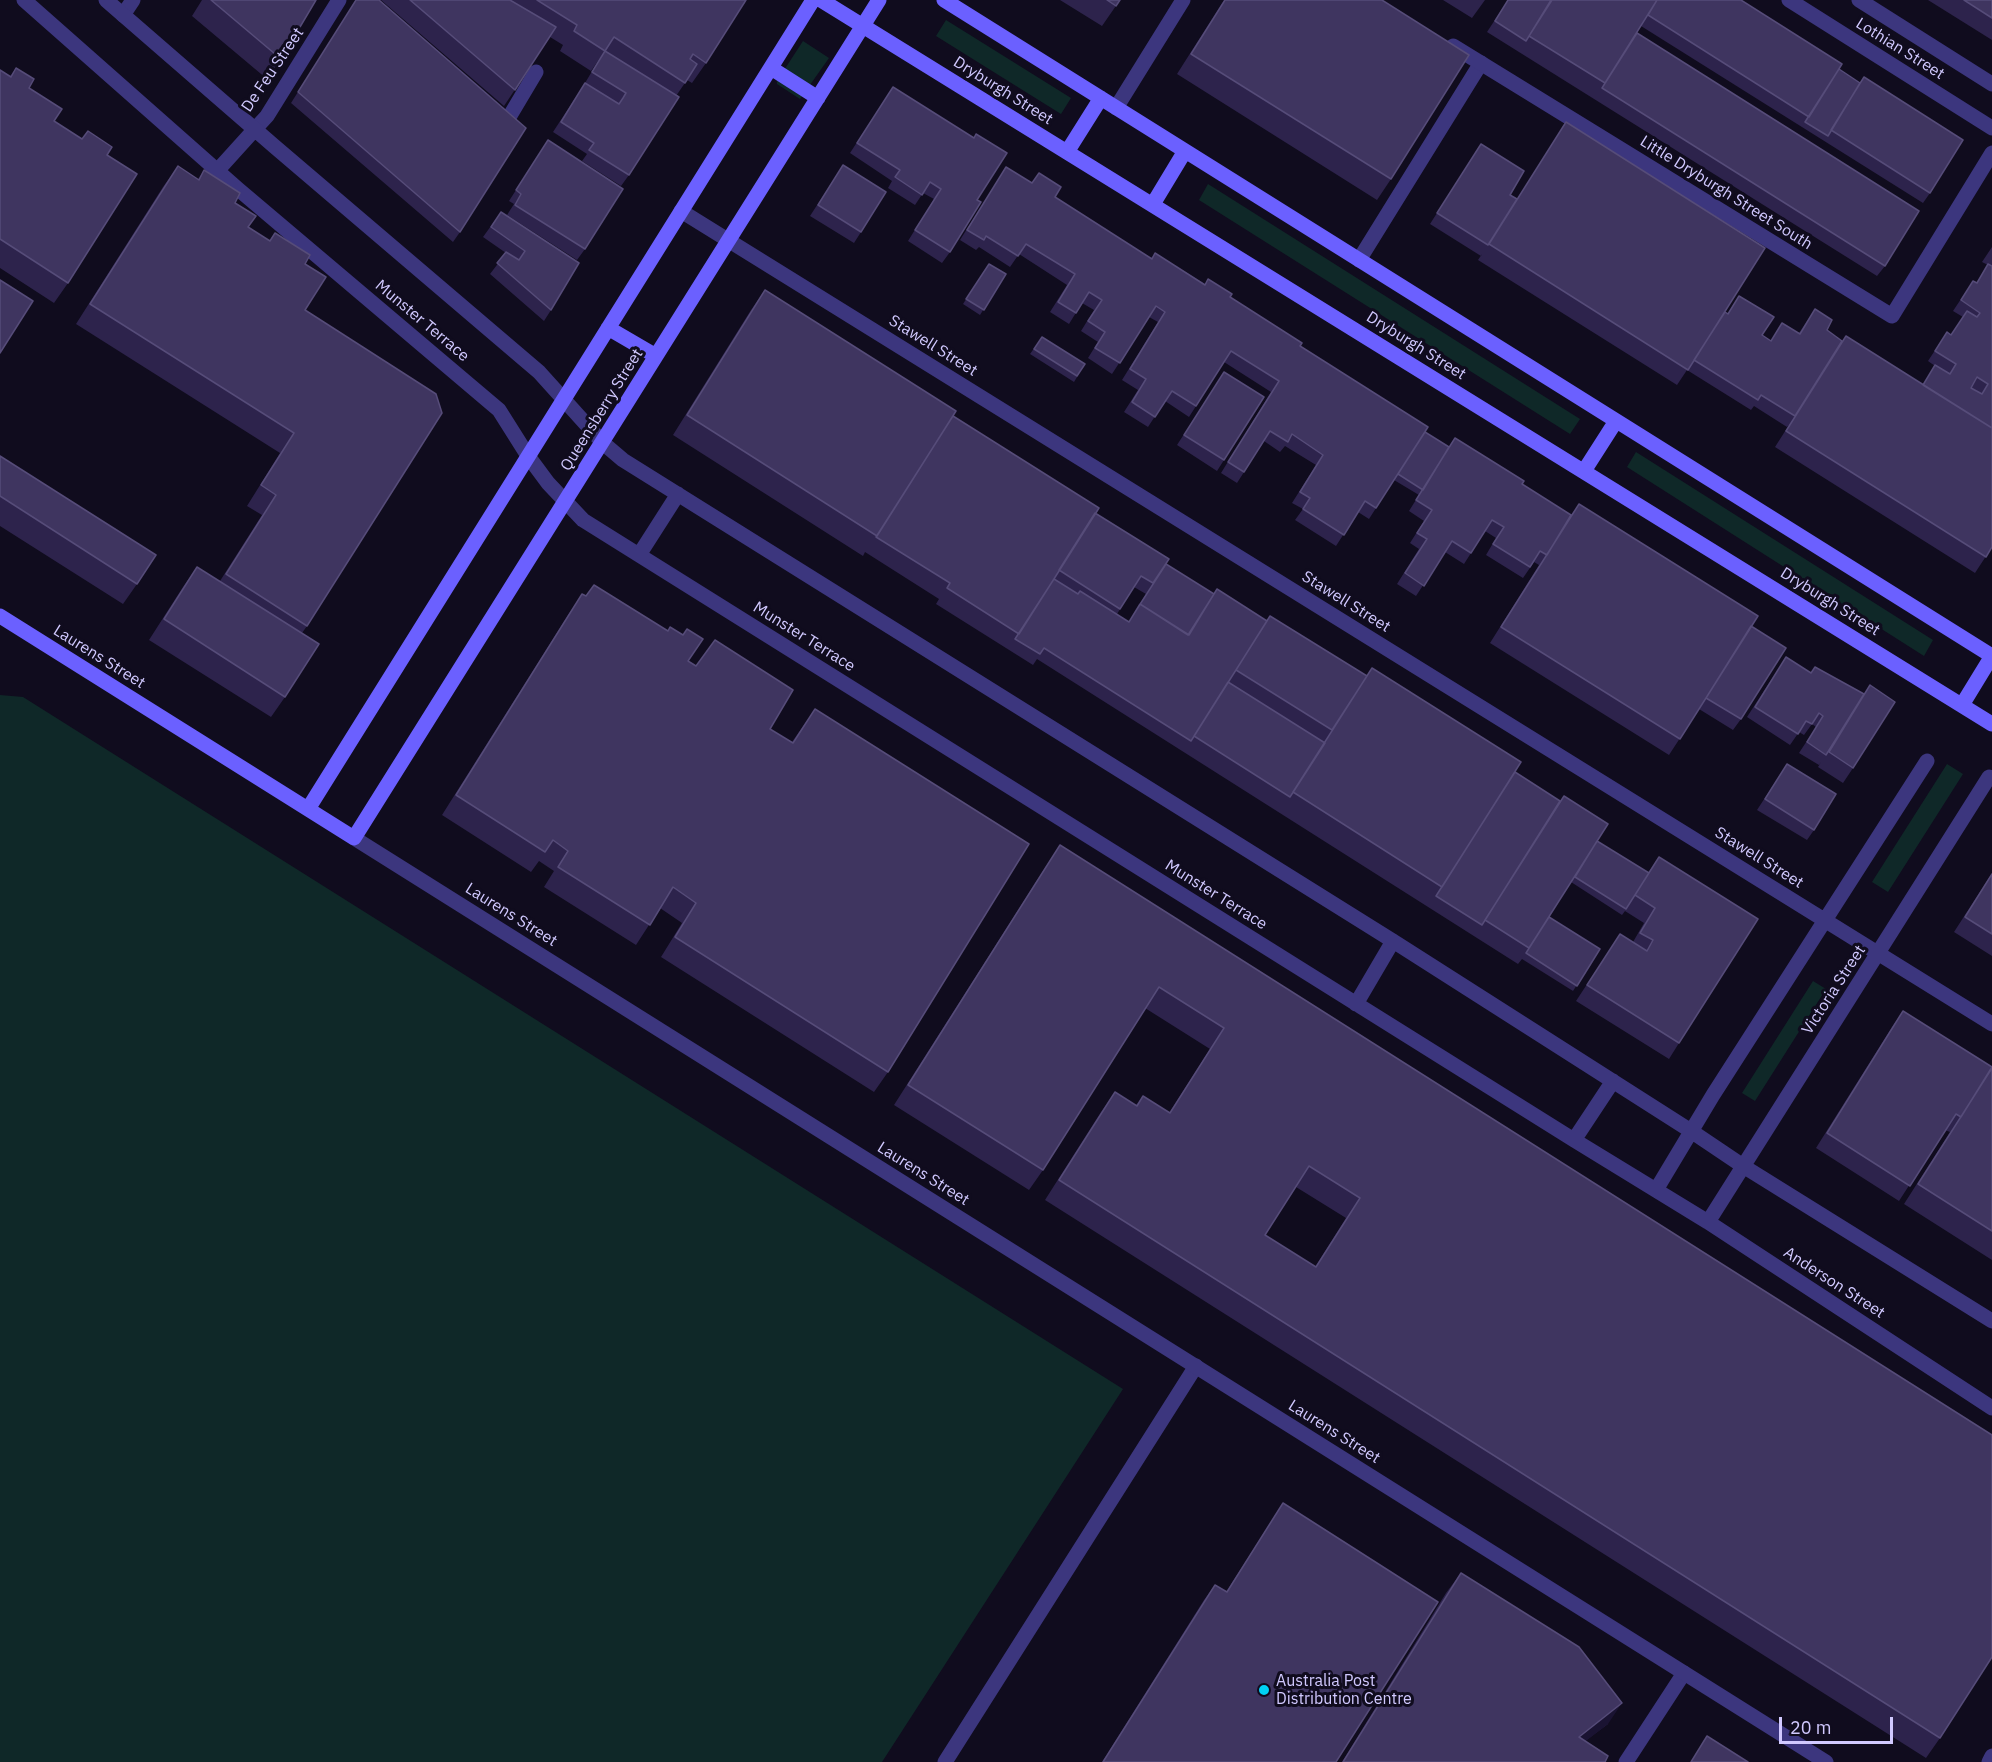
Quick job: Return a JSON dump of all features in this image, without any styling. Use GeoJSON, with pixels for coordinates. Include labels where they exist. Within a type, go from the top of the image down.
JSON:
{"type":"FeatureCollection","features":[{"type":"Feature","properties":{"kind":"main road"},"geometry":{"type":"LineString","coordinates":[[308,809],[813,0]]}},
{"type":"Feature","properties":{"kind":"main road","name":"Dryburgh Street"},"geometry":{"type":"LineString","coordinates":[[821,0],[1992,724]]}},
{"type":"Feature","properties":{"kind":"main road","name":"Queensberry Street"},"geometry":{"type":"LineString","coordinates":[[354,838],[879,0]]}},
{"type":"Feature","properties":{"kind":"main road"},"geometry":{"type":"LineString","coordinates":[[944,0],[1992,656],[1962,705]]}},
{"type":"Feature","properties":{"kind":"main road"},"geometry":{"type":"LineString","coordinates":[[771,68],[818,98]]}},
{"type":"Feature","properties":{"kind":"main road"},"geometry":{"type":"LineString","coordinates":[[1067,152],[1101,98]]}},
{"type":"Feature","properties":{"kind":"main road"},"geometry":{"type":"LineString","coordinates":[[1153,204],[1185,151]]}},
{"type":"Feature","properties":{"kind":"main road"},"geometry":{"type":"LineString","coordinates":[[608,328],[656,356]]}},
{"type":"Feature","properties":{"kind":"main road"},"geometry":{"type":"LineString","coordinates":[[1584,471],[1616,421]]}},
{"type":"Feature","properties":{"kind":"main road","name":"Laurens Street"},"geometry":{"type":"LineString","coordinates":[[0,616],[354,838]]}},
{"type":"Feature","properties":{"kind":"street","name":"Munster Terrace"},"geometry":{"type":"LineString","coordinates":[[24,0],[217,171],[499,410],[528,456],[583,520],[1656,1190]]}},
{"type":"Feature","properties":{"kind":"street"},"geometry":{"type":"LineString","coordinates":[[106,0],[539,372],[603,443],[623,460],[1393,941],[1743,1166],[1992,1321]]}},
{"type":"Feature","properties":{"kind":"street"},"geometry":{"type":"LineString","coordinates":[[123,15],[133,0]]}},
{"type":"Feature","properties":{"kind":"street","name":"De Feu Street"},"geometry":{"type":"LineString","coordinates":[[217,171],[267,116],[339,0]]}},
{"type":"Feature","properties":{"kind":"street"},"geometry":{"type":"LineString","coordinates":[[1116,108],[1183,0]]}},
{"type":"Feature","properties":{"kind":"street","name":"Lothian Street"},"geometry":{"type":"LineString","coordinates":[[1789,0],[1992,128]]}},
{"type":"Feature","properties":{"kind":"street","name":"Lothian Street"},"geometry":{"type":"LineString","coordinates":[[1859,0],[1992,84]]}},
{"type":"Feature","properties":{"kind":"street","name":"Little Dryburgh Street South"},"geometry":{"type":"LineString","coordinates":[[1444,40],[1892,316],[1992,153]]}},
{"type":"Feature","properties":{"kind":"street"},"geometry":{"type":"LineString","coordinates":[[1359,260],[1481,63]]}},
{"type":"Feature","properties":{"kind":"street"},"geometry":{"type":"LineString","coordinates":[[508,119],[536,72]]}},
{"type":"Feature","properties":{"kind":"street","name":"Stawell Street"},"geometry":{"type":"LineString","coordinates":[[681,211],[1992,1024]]}},
{"type":"Feature","properties":{"kind":"street"},"geometry":{"type":"LineString","coordinates":[[639,555],[678,494]]}},
{"type":"Feature","properties":{"kind":"street"},"geometry":{"type":"LineString","coordinates":[[1656,1190],[1691,1131],[1927,761]]}},
{"type":"Feature","properties":{"kind":"street","name":"Victoria Street"},"geometry":{"type":"LineString","coordinates":[[1708,1222],[1880,953],[1989,777]]}},
{"type":"Feature","properties":{"kind":"street","name":"Laurens Street"},"geometry":{"type":"LineString","coordinates":[[354,838],[1826,1762]]}},
{"type":"Feature","properties":{"kind":"street"},"geometry":{"type":"LineString","coordinates":[[1356,1004],[1393,941]]}},
{"type":"Feature","properties":{"kind":"street"},"geometry":{"type":"LineString","coordinates":[[1574,1140],[1613,1081]]}},
{"type":"Feature","properties":{"kind":"street","name":"Anderson Street"},"geometry":{"type":"LineString","coordinates":[[1656,1190],[1992,1408]]}},
{"type":"Feature","properties":{"kind":"street"},"geometry":{"type":"LineString","coordinates":[[945,1762],[1196,1366]]}},
{"type":"Feature","properties":{"kind":"street"},"geometry":{"type":"LineString","coordinates":[[1626,1762],[1684,1673]]}},
{"type":"Feature","properties":{"kind":"street"},"geometry":{"type":"LineString","coordinates":[[1989,1762],[1992,1756]]}},
{"type":"Feature","properties":{"kind":"green space"},"geometry":{"type":"Polygon","coordinates":[[[946,20],[1071,98],[1061,114],[936,36],[946,20]]]}},
{"type":"Feature","properties":{"kind":"green space"},"geometry":{"type":"Polygon","coordinates":[[[803,41],[829,58],[800,99],[777,84],[777,81],[803,41]]]}},
{"type":"Feature","properties":{"kind":"green space"},"geometry":{"type":"Polygon","coordinates":[[[1208,184],[1580,419],[1570,434],[1199,200],[1208,184]]]}},
{"type":"Feature","properties":{"kind":"green space"},"geometry":{"type":"Polygon","coordinates":[[[1636,452],[1933,640],[1924,656],[1627,467],[1636,452]]]}},
{"type":"Feature","properties":{"kind":"green space"},"geometry":{"type":"Polygon","coordinates":[[[0,695],[23,697],[1123,1389],[882,1762],[0,1762],[0,695]]]}},
{"type":"Feature","properties":{"kind":"green space"},"geometry":{"type":"Polygon","coordinates":[[[1947,764],[1963,774],[1888,892],[1872,882],[1947,764]]]}},
{"type":"Feature","properties":{"kind":"green space"},"geometry":{"type":"Polygon","coordinates":[[[1813,981],[1826,989],[1755,1101],[1742,1093],[1813,981]]]}},
{"type":"Feature","properties":{"kind":"building"},"geometry":{"type":"Polygon","coordinates":[[[211,0],[316,0],[281,59],[211,0]]]}},
{"type":"Feature","properties":{"kind":"building"},"geometry":{"type":"Polygon","coordinates":[[[356,0],[379,0],[526,128],[460,232],[298,92],[356,0]]]}},
{"type":"Feature","properties":{"kind":"building"},"geometry":{"type":"Polygon","coordinates":[[[410,0],[510,0],[556,27],[515,90],[410,0]]]}},
{"type":"Feature","properties":{"kind":"building"},"geometry":{"type":"Polygon","coordinates":[[[537,0],[746,0],[706,63],[693,54],[690,59],[697,64],[685,83],[614,37],[605,51],[574,31],[577,25],[537,0]]]}},
{"type":"Feature","properties":{"kind":"building"},"geometry":{"type":"Polygon","coordinates":[[[1107,0],[1120,0],[1116,6],[1107,0]]]}},
{"type":"Feature","properties":{"kind":"building"},"geometry":{"type":"Polygon","coordinates":[[[1225,0],[1382,0],[1469,55],[1391,179],[1191,54],[1225,0]]]}},
{"type":"Feature","properties":{"kind":"building"},"geometry":{"type":"Polygon","coordinates":[[[1508,0],[1551,0],[1526,41],[1495,21],[1508,0]]]}},
{"type":"Feature","properties":{"kind":"building"},"geometry":{"type":"Polygon","coordinates":[[[1552,0],[1657,0],[1605,83],[1529,36],[1552,0]]]}},
{"type":"Feature","properties":{"kind":"building"},"geometry":{"type":"Polygon","coordinates":[[[1657,0],[1741,0],[1842,64],[1809,117],[1648,15],[1657,0]]]}},
{"type":"Feature","properties":{"kind":"building"},"geometry":{"type":"Polygon","coordinates":[[[1964,0],[1992,0],[1992,18],[1964,0]]]}},
{"type":"Feature","properties":{"kind":"building"},"geometry":{"type":"Polygon","coordinates":[[[1637,33],[1919,211],[1885,266],[1602,88],[1637,33]]]}},
{"type":"Feature","properties":{"kind":"building"},"geometry":{"type":"Polygon","coordinates":[[[605,51],[679,97],[629,175],[589,150],[594,143],[561,122],[585,83],[619,104],[623,98],[626,93],[592,72],[605,51]]]}},
{"type":"Feature","properties":{"kind":"building"},"geometry":{"type":"Polygon","coordinates":[[[16,68],[34,79],[29,88],[62,109],[54,121],[82,139],[88,131],[112,147],[107,155],[137,174],[68,283],[0,239],[0,70],[11,77],[16,68]]]}},
{"type":"Feature","properties":{"kind":"building"},"geometry":{"type":"Polygon","coordinates":[[[1839,69],[1860,83],[1828,136],[1805,122],[1839,69]]]}},
{"type":"Feature","properties":{"kind":"building"},"geometry":{"type":"Polygon","coordinates":[[[1864,77],[1963,140],[1930,193],[1831,130],[1864,77]]]}},
{"type":"Feature","properties":{"kind":"building"},"geometry":{"type":"Polygon","coordinates":[[[893,87],[974,138],[976,134],[1007,153],[977,200],[981,202],[950,252],[915,230],[941,189],[930,182],[922,195],[895,177],[900,170],[857,143],[893,87]]]}},
{"type":"Feature","properties":{"kind":"building"},"geometry":{"type":"Polygon","coordinates":[[[1566,122],[1765,248],[1688,370],[1489,244],[1566,122]]]}},
{"type":"Feature","properties":{"kind":"building"},"geometry":{"type":"Polygon","coordinates":[[[548,140],[623,189],[585,249],[515,205],[521,194],[516,190],[548,140]]]}},
{"type":"Feature","properties":{"kind":"building"},"geometry":{"type":"Polygon","coordinates":[[[1481,144],[1524,171],[1510,195],[1517,199],[1488,245],[1437,213],[1481,144]]]}},
{"type":"Feature","properties":{"kind":"building"},"geometry":{"type":"Polygon","coordinates":[[[843,165],[886,192],[861,232],[818,205],[843,165]]]}},
{"type":"Feature","properties":{"kind":"building"},"geometry":{"type":"Polygon","coordinates":[[[178,166],[199,180],[204,170],[240,193],[235,203],[256,216],[248,227],[270,241],[275,233],[310,255],[305,264],[326,277],[305,310],[436,394],[442,413],[307,626],[226,574],[276,495],[261,485],[294,433],[90,304],[178,166]]]}},
{"type":"Feature","properties":{"kind":"building"},"geometry":{"type":"Polygon","coordinates":[[[1006,167],[1032,183],[1039,173],[1061,187],[1055,197],[1152,259],[1155,253],[1205,285],[1208,279],[1232,294],[1230,297],[1302,343],[1300,346],[1428,427],[1376,508],[1365,501],[1344,535],[1303,509],[1310,498],[1300,492],[1323,455],[1292,434],[1288,442],[1270,431],[1244,472],[1228,462],[1279,381],[1231,351],[1196,406],[1172,391],[1155,417],[1132,402],[1146,379],[1130,369],[1165,312],[1156,306],[1120,363],[1095,348],[1105,332],[1088,321],[1102,300],[1089,292],[1076,313],[1058,302],[1075,274],[1026,244],[1018,256],[986,236],[984,240],[967,230],[1006,167]]]}},
{"type":"Feature","properties":{"kind":"building"},"geometry":{"type":"Polygon","coordinates":[[[501,212],[579,263],[551,310],[497,263],[506,252],[519,260],[525,251],[491,227],[501,212]]]}},
{"type":"Feature","properties":{"kind":"building"},"geometry":{"type":"Polygon","coordinates":[[[989,264],[1006,274],[984,310],[966,299],[989,264]]]}},
{"type":"Feature","properties":{"kind":"building"},"geometry":{"type":"Polygon","coordinates":[[[1988,264],[1992,266],[1992,428],[1923,385],[1935,365],[1950,374],[1956,364],[1935,351],[1947,332],[1951,335],[1967,311],[1977,317],[1980,313],[1961,300],[1973,281],[1977,283],[1988,264]],[[1977,377],[1971,388],[1982,394],[1988,384],[1977,377]]]}},
{"type":"Feature","properties":{"kind":"building"},"geometry":{"type":"Polygon","coordinates":[[[0,280],[33,301],[0,353],[0,280]]]}},
{"type":"Feature","properties":{"kind":"building"},"geometry":{"type":"Polygon","coordinates":[[[765,290],[956,411],[877,536],[687,415],[765,290]]]}},
{"type":"Feature","properties":{"kind":"building"},"geometry":{"type":"Polygon","coordinates":[[[1739,296],[1774,317],[1762,335],[1771,341],[1782,323],[1800,334],[1815,309],[1832,320],[1827,330],[1842,341],[1795,416],[1761,395],[1758,400],[1694,360],[1725,312],[1728,314],[1739,296]]]}},
{"type":"Feature","properties":{"kind":"building"},"geometry":{"type":"Polygon","coordinates":[[[1846,336],[1992,428],[1992,547],[1986,557],[1786,431],[1846,336]]]}},
{"type":"Feature","properties":{"kind":"building"},"geometry":{"type":"Polygon","coordinates":[[[1042,337],[1085,364],[1077,376],[1034,349],[1042,337]]]}},
{"type":"Feature","properties":{"kind":"building"},"geometry":{"type":"Polygon","coordinates":[[[1224,372],[1264,397],[1224,460],[1184,435],[1224,372]]]}},
{"type":"Feature","properties":{"kind":"building"},"geometry":{"type":"Polygon","coordinates":[[[953,416],[1099,508],[1019,634],[947,588],[950,583],[876,537],[953,416]]]}},
{"type":"Feature","properties":{"kind":"building"},"geometry":{"type":"Polygon","coordinates":[[[1425,432],[1449,447],[1423,490],[1398,474],[1425,432]]]}},
{"type":"Feature","properties":{"kind":"building"},"geometry":{"type":"Polygon","coordinates":[[[1455,438],[1524,481],[1522,484],[1571,515],[1547,555],[1540,551],[1530,567],[1493,544],[1504,527],[1492,520],[1471,553],[1452,541],[1424,586],[1405,573],[1427,539],[1417,533],[1432,510],[1416,500],[1455,438]]]}},
{"type":"Feature","properties":{"kind":"building"},"geometry":{"type":"Polygon","coordinates":[[[0,456],[156,555],[137,584],[0,496],[0,456]]]}},
{"type":"Feature","properties":{"kind":"building"},"geometry":{"type":"Polygon","coordinates":[[[1579,504],[1758,616],[1680,739],[1501,627],[1579,504]]]}},
{"type":"Feature","properties":{"kind":"building"},"geometry":{"type":"Polygon","coordinates":[[[1095,513],[1169,559],[1153,583],[1141,576],[1120,609],[1059,570],[1095,513]]]}},
{"type":"Feature","properties":{"kind":"building"},"geometry":{"type":"Polygon","coordinates":[[[1166,564],[1214,594],[1188,635],[1140,604],[1166,564]]]}},
{"type":"Feature","properties":{"kind":"building"},"geometry":{"type":"Polygon","coordinates":[[[197,567],[319,644],[285,697],[164,619],[197,567]]]}},
{"type":"Feature","properties":{"kind":"building"},"geometry":{"type":"Polygon","coordinates":[[[1054,579],[1078,594],[1080,591],[1129,622],[1140,604],[1189,635],[1217,589],[1267,621],[1191,741],[1044,648],[1040,654],[1015,639],[1054,579]]]}},
{"type":"Feature","properties":{"kind":"building"},"geometry":{"type":"Polygon","coordinates":[[[594,585],[668,631],[670,627],[683,635],[687,629],[703,639],[688,661],[696,666],[715,640],[793,690],[770,729],[793,743],[815,709],[1029,844],[888,1072],[675,937],[696,903],[673,887],[650,925],[558,867],[568,851],[553,840],[545,852],[456,795],[582,594],[586,596],[594,585]]]}},
{"type":"Feature","properties":{"kind":"building"},"geometry":{"type":"Polygon","coordinates":[[[1270,616],[1367,676],[1332,730],[1236,670],[1270,616]]]}},
{"type":"Feature","properties":{"kind":"building"},"geometry":{"type":"Polygon","coordinates":[[[1751,626],[1786,648],[1741,719],[1706,698],[1751,626]]]}},
{"type":"Feature","properties":{"kind":"building"},"geometry":{"type":"Polygon","coordinates":[[[1786,657],[1811,673],[1815,667],[1864,694],[1826,755],[1807,742],[1823,716],[1819,713],[1812,724],[1806,721],[1798,734],[1755,707],[1786,657]]]}},
{"type":"Feature","properties":{"kind":"building"},"geometry":{"type":"Polygon","coordinates":[[[1372,668],[1521,762],[1442,887],[1293,792],[1372,668]]]}},
{"type":"Feature","properties":{"kind":"building"},"geometry":{"type":"Polygon","coordinates":[[[1228,682],[1325,743],[1290,797],[1194,736],[1228,682]]]}},
{"type":"Feature","properties":{"kind":"building"},"geometry":{"type":"Polygon","coordinates":[[[1870,685],[1895,702],[1853,768],[1829,752],[1870,685]]]}},
{"type":"Feature","properties":{"kind":"building"},"geometry":{"type":"Polygon","coordinates":[[[1787,764],[1836,794],[1814,830],[1765,799],[1787,764]]]}},
{"type":"Feature","properties":{"kind":"building"},"geometry":{"type":"Polygon","coordinates":[[[1515,772],[1560,801],[1482,925],[1436,896],[1515,772]]]}},
{"type":"Feature","properties":{"kind":"building"},"geometry":{"type":"Polygon","coordinates":[[[1564,796],[1608,824],[1529,948],[1485,920],[1564,796]]]}},
{"type":"Feature","properties":{"kind":"building"},"geometry":{"type":"Polygon","coordinates":[[[1597,841],[1649,873],[1626,909],[1575,877],[1597,841]]]}},
{"type":"Feature","properties":{"kind":"building"},"geometry":{"type":"Polygon","coordinates":[[[1060,845],[1992,1435],[1992,1657],[1940,1738],[1059,1180],[1115,1092],[1137,1106],[1143,1096],[1170,1113],[1224,1028],[1159,987],[1043,1170],[908,1085],[1060,845]],[[1309,1166],[1265,1235],[1316,1267],[1360,1198],[1309,1166]]]}},
{"type":"Feature","properties":{"kind":"building"},"geometry":{"type":"Polygon","coordinates":[[[1659,857],[1758,919],[1679,1043],[1587,985],[1620,934],[1647,951],[1653,940],[1640,933],[1655,908],[1635,895],[1659,857]]]}},
{"type":"Feature","properties":{"kind":"building"},"geometry":{"type":"Polygon","coordinates":[[[1992,874],[1992,934],[1965,917],[1992,874]]]}},
{"type":"Feature","properties":{"kind":"building"},"geometry":{"type":"Polygon","coordinates":[[[1549,917],[1600,949],[1577,986],[1526,953],[1549,917]]]}},
{"type":"Feature","properties":{"kind":"building"},"geometry":{"type":"Polygon","coordinates":[[[1903,1011],[1992,1067],[1961,1117],[1956,1114],[1910,1186],[1827,1133],[1903,1011]]]}},
{"type":"Feature","properties":{"kind":"building"},"geometry":{"type":"Polygon","coordinates":[[[1992,1068],[1992,1231],[1918,1184],[1992,1068]]]}},
{"type":"Feature","properties":{"kind":"building","name":"Australia Post Distribution Centre"},"geometry":{"type":"Polygon","coordinates":[[[1283,1503],[1438,1602],[1336,1762],[1103,1762],[1215,1585],[1227,1592],[1283,1503]]]}},
{"type":"Feature","properties":{"kind":"building"},"geometry":{"type":"Polygon","coordinates":[[[1461,1573],[1579,1647],[1622,1703],[1579,1737],[1608,1756],[1605,1762],[1343,1762],[1461,1573]]]}},
{"type":"Feature","properties":{"kind":"building"},"geometry":{"type":"Polygon","coordinates":[[[1707,1736],[1748,1762],[1691,1762],[1707,1736]]]}},
{"type":"Feature","properties":{"kind":"place","name":"Australia Post Distribution Centre"},"geometry":{"type":"Point","coordinates":[1264,1690]}}]}
